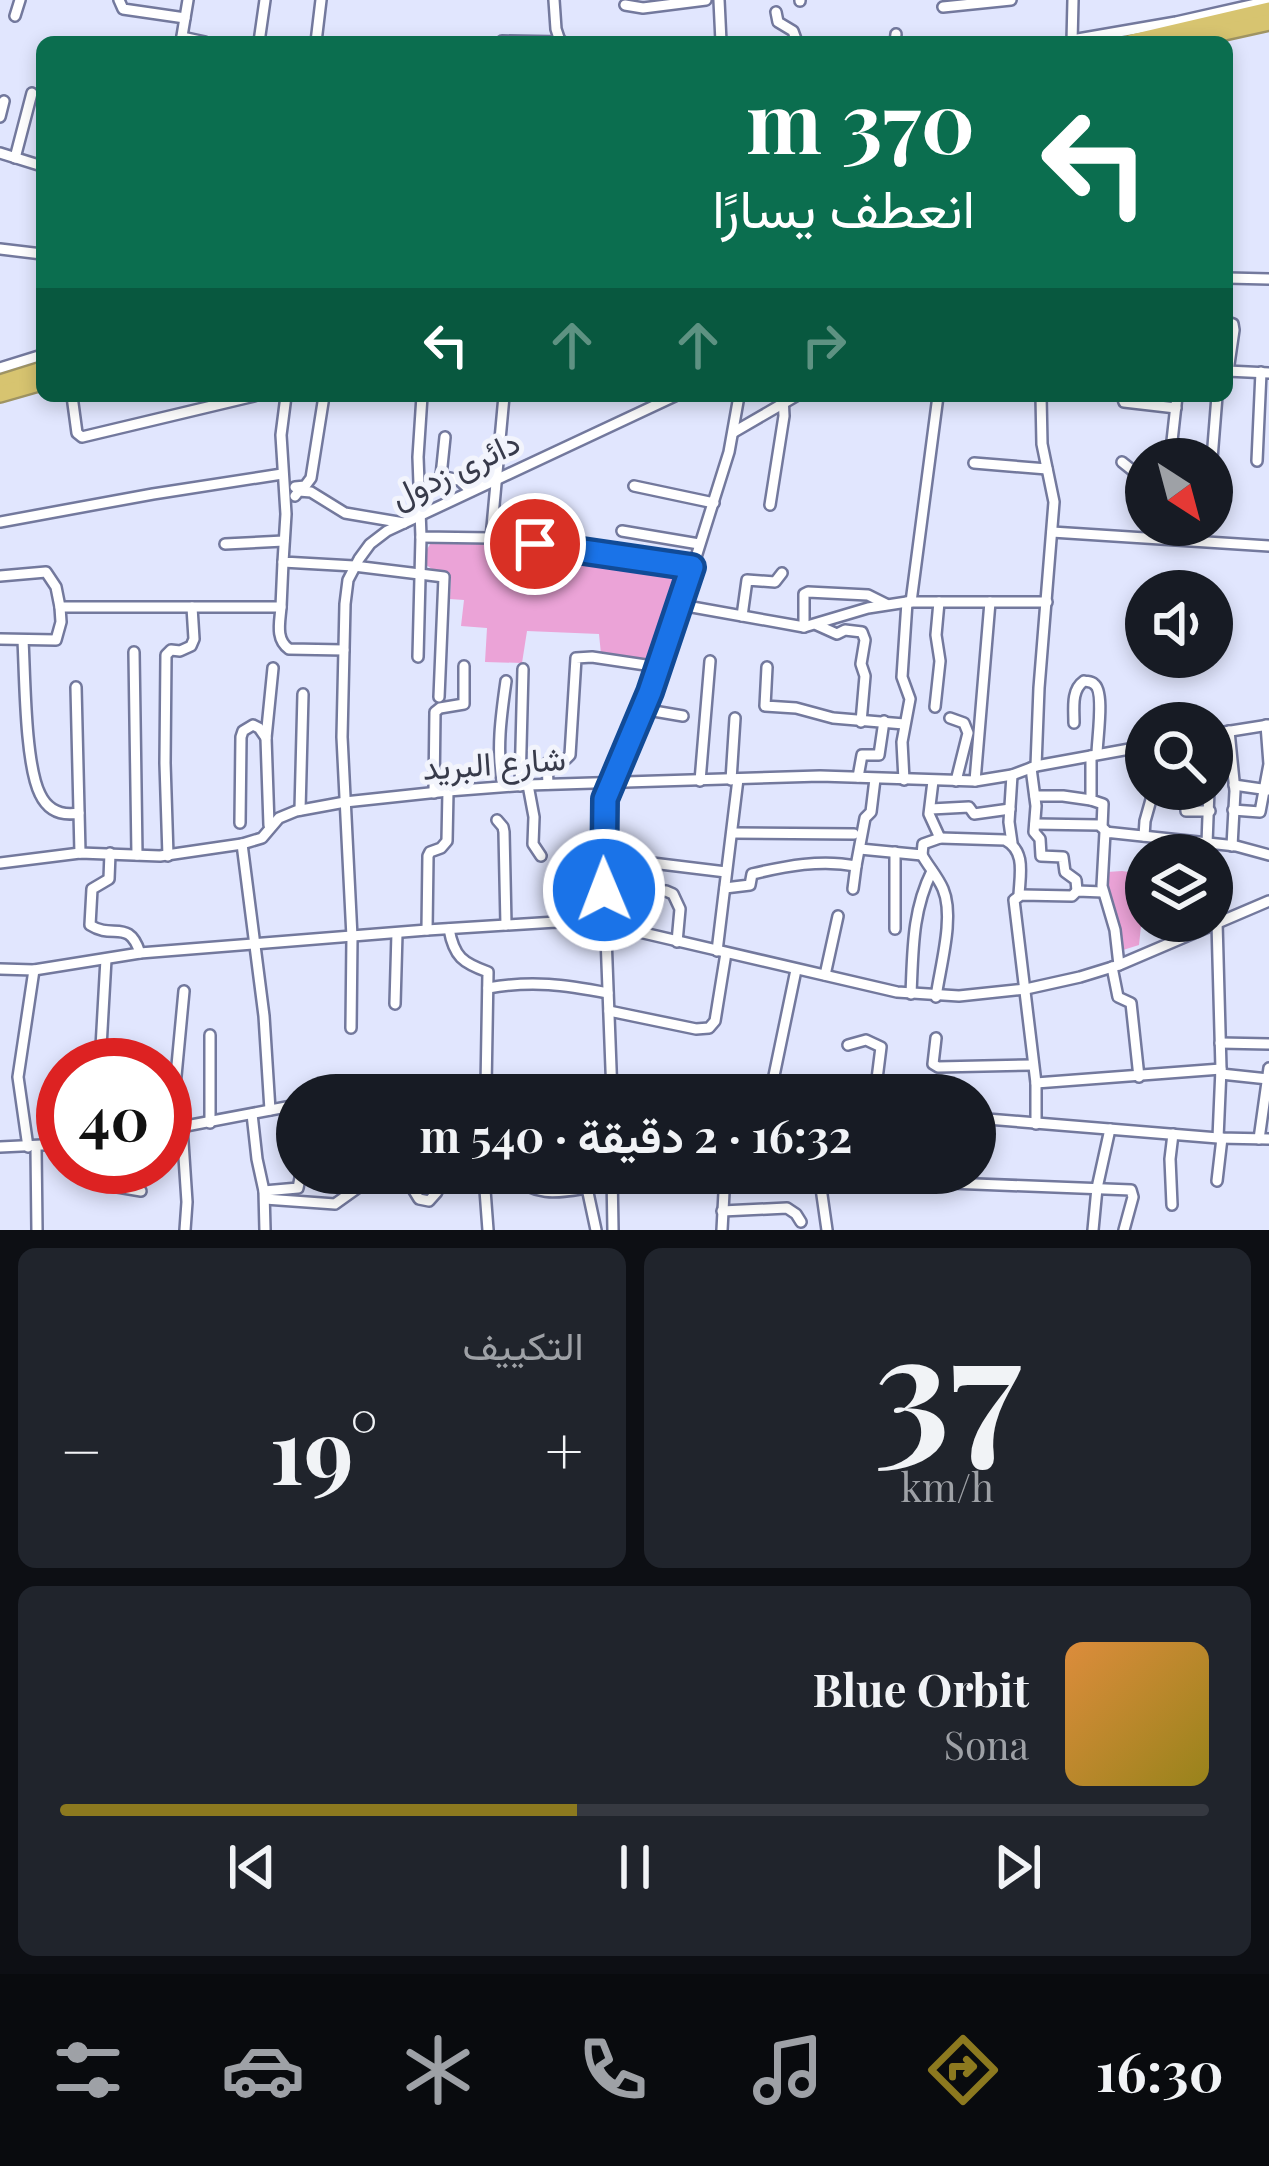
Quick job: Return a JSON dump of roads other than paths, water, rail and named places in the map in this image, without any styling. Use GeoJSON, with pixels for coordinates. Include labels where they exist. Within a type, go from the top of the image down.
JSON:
{"type":"FeatureCollection","features":[{"type":"Feature","properties":{"kind":"highway"},"geometry":{"type":"LineString","coordinates":[[1222,27],[1269,10]]}},
{"type":"Feature","properties":{"kind":"highway"},"geometry":{"type":"LineString","coordinates":[[1168,36],[1269,22]]}},
{"type":"Feature","properties":{"kind":"highway"},"geometry":{"type":"LineString","coordinates":[[0,382],[36,372]]}},
{"type":"Feature","properties":{"kind":"highway"},"geometry":{"type":"LineString","coordinates":[[0,394],[36,384]]}},
{"type":"Feature","properties":{"kind":"street"},"geometry":{"type":"LineString","coordinates":[[15,16],[20,0]]}},
{"type":"Feature","properties":{"kind":"street"},"geometry":{"type":"LineString","coordinates":[[119,0],[123,8],[148,6],[185,19]]}},
{"type":"Feature","properties":{"kind":"street"},"geometry":{"type":"LineString","coordinates":[[182,36],[188,0]]}},
{"type":"Feature","properties":{"kind":"street"},"geometry":{"type":"LineString","coordinates":[[260,36],[266,0]]}},
{"type":"Feature","properties":{"kind":"street"},"geometry":{"type":"LineString","coordinates":[[317,36],[321,0]]}},
{"type":"Feature","properties":{"kind":"street"},"geometry":{"type":"LineString","coordinates":[[554,0],[560,36]]}},
{"type":"Feature","properties":{"kind":"street"},"geometry":{"type":"LineString","coordinates":[[625,5],[644,8],[706,0]]}},
{"type":"Feature","properties":{"kind":"street"},"geometry":{"type":"LineString","coordinates":[[719,0],[721,36]]}},
{"type":"Feature","properties":{"kind":"street"},"geometry":{"type":"LineString","coordinates":[[943,7],[1011,0]]}},
{"type":"Feature","properties":{"kind":"street"},"geometry":{"type":"LineString","coordinates":[[1072,36],[1073,0]]}},
{"type":"Feature","properties":{"kind":"street"},"geometry":{"type":"LineString","coordinates":[[1212,0],[1222,27]]}},
{"type":"Feature","properties":{"kind":"street"},"geometry":{"type":"LineString","coordinates":[[1126,36],[1222,27],[1269,1]]}},
{"type":"Feature","properties":{"kind":"street"},"geometry":{"type":"LineString","coordinates":[[776,12],[778,22],[795,36]]}},
{"type":"Feature","properties":{"kind":"street"},"geometry":{"type":"LineString","coordinates":[[15,158],[32,93]]}},
{"type":"Feature","properties":{"kind":"street"},"geometry":{"type":"LineString","coordinates":[[0,117],[4,101]]}},
{"type":"Feature","properties":{"kind":"street"},"geometry":{"type":"LineString","coordinates":[[0,153],[36,164]]}},
{"type":"Feature","properties":{"kind":"street"},"geometry":{"type":"LineString","coordinates":[[0,249],[36,253]]}},
{"type":"Feature","properties":{"kind":"street"},"geometry":{"type":"LineString","coordinates":[[1233,278],[1269,279]]}},
{"type":"Feature","properties":{"kind":"street"},"geometry":{"type":"LineString","coordinates":[[0,368],[36,358]]}},
{"type":"Feature","properties":{"kind":"street"},"geometry":{"type":"LineString","coordinates":[[1233,371],[1265,373],[1257,461]]}},
{"type":"Feature","properties":{"kind":"street"},"geometry":{"type":"LineString","coordinates":[[73,402],[77,433],[82,437],[229,402]]}},
{"type":"Feature","properties":{"kind":"street"},"geometry":{"type":"LineString","coordinates":[[285,402],[281,435],[286,514],[279,632],[289,649],[344,650]]}},
{"type":"Feature","properties":{"kind":"street"},"geometry":{"type":"LineString","coordinates":[[284,488],[309,483],[323,402]]}},
{"type":"Feature","properties":{"kind":"street"},"geometry":{"type":"LineString","coordinates":[[418,657],[422,402]]}},
{"type":"Feature","properties":{"kind":"street"},"geometry":{"type":"LineString","coordinates":[[490,538],[503,402]]}},
{"type":"Feature","properties":{"kind":"street","name":"دائرى زدول"},"geometry":{"type":"LineString","coordinates":[[354,566],[377,538],[404,523],[662,402]]}},
{"type":"Feature","properties":{"kind":"street"},"geometry":{"type":"LineString","coordinates":[[611,1074],[604,807],[681,605],[734,432],[738,402]]}},
{"type":"Feature","properties":{"kind":"street"},"geometry":{"type":"LineString","coordinates":[[734,432],[779,402]]}},
{"type":"Feature","properties":{"kind":"street"},"geometry":{"type":"LineString","coordinates":[[770,505],[784,402]]}},
{"type":"Feature","properties":{"kind":"street"},"geometry":{"type":"LineString","coordinates":[[904,780],[904,724],[910,699],[902,677],[937,402]]}},
{"type":"Feature","properties":{"kind":"street"},"geometry":{"type":"LineString","coordinates":[[1042,402],[1042,444],[1054,502],[1034,767],[1035,834],[1041,856],[1063,857],[1077,891]]}},
{"type":"Feature","properties":{"kind":"street"},"geometry":{"type":"LineString","coordinates":[[1123,402],[1177,402],[1173,438]]}},
{"type":"Feature","properties":{"kind":"street"},"geometry":{"type":"LineString","coordinates":[[1214,438],[1217,402]]}},
{"type":"Feature","properties":{"kind":"street"},"geometry":{"type":"LineString","coordinates":[[445,436],[441,476],[459,480],[471,491]]}},
{"type":"Feature","properties":{"kind":"street"},"geometry":{"type":"LineString","coordinates":[[974,463],[1047,469]]}},
{"type":"Feature","properties":{"kind":"street"},"geometry":{"type":"LineString","coordinates":[[0,522],[282,474]]}},
{"type":"Feature","properties":{"kind":"street"},"geometry":{"type":"LineString","coordinates":[[634,486],[714,503]]}},
{"type":"Feature","properties":{"kind":"street"},"geometry":{"type":"LineString","coordinates":[[295,496],[308,491],[345,513],[404,523]]}},
{"type":"Feature","properties":{"kind":"street"},"geometry":{"type":"LineString","coordinates":[[622,531],[699,544]]}},
{"type":"Feature","properties":{"kind":"street"},"geometry":{"type":"LineString","coordinates":[[1052,532],[1125,536]]}},
{"type":"Feature","properties":{"kind":"street"},"geometry":{"type":"LineString","coordinates":[[421,537],[490,538],[692,567]]}},
{"type":"Feature","properties":{"kind":"street"},"geometry":{"type":"LineString","coordinates":[[225,544],[284,541]]}},
{"type":"Feature","properties":{"kind":"street"},"geometry":{"type":"LineString","coordinates":[[1233,543],[1269,546]]}},
{"type":"Feature","properties":{"kind":"street"},"geometry":{"type":"LineString","coordinates":[[283,562],[444,577],[440,697]]}},
{"type":"Feature","properties":{"kind":"street"},"geometry":{"type":"LineString","coordinates":[[351,1028],[352,937],[342,737],[345,596],[354,566]]}},
{"type":"Feature","properties":{"kind":"street"},"geometry":{"type":"LineString","coordinates":[[0,576],[46,572],[56,586],[61,622],[56,640],[0,639]]}},
{"type":"Feature","properties":{"kind":"street"},"geometry":{"type":"LineString","coordinates":[[742,616],[748,580],[775,582],[782,573]]}},
{"type":"Feature","properties":{"kind":"street"},"geometry":{"type":"LineString","coordinates":[[804,627],[804,594],[808,592],[868,595],[886,604]]}},
{"type":"Feature","properties":{"kind":"street"},"geometry":{"type":"LineString","coordinates":[[934,707],[940,661],[939,602]]}},
{"type":"Feature","properties":{"kind":"street"},"geometry":{"type":"LineString","coordinates":[[975,781],[991,602]]}},
{"type":"Feature","properties":{"kind":"street"},"geometry":{"type":"LineString","coordinates":[[681,605],[804,627],[886,604],[1047,602]]}},
{"type":"Feature","properties":{"kind":"street"},"geometry":{"type":"LineString","coordinates":[[60,607],[281,607]]}},
{"type":"Feature","properties":{"kind":"street"},"geometry":{"type":"LineString","coordinates":[[168,856],[166,655],[193,643],[192,607]]}},
{"type":"Feature","properties":{"kind":"street"},"geometry":{"type":"LineString","coordinates":[[817,626],[837,634],[845,629],[862,632],[861,722]]}},
{"type":"Feature","properties":{"kind":"street"},"geometry":{"type":"LineString","coordinates":[[23,640],[38,790],[53,811],[80,813]]}},
{"type":"Feature","properties":{"kind":"street"},"geometry":{"type":"LineString","coordinates":[[134,652],[137,855]]}},
{"type":"Feature","properties":{"kind":"street"},"geometry":{"type":"LineString","coordinates":[[548,784],[547,764],[570,758],[576,658],[658,668]]}},
{"type":"Feature","properties":{"kind":"street"},"geometry":{"type":"LineString","coordinates":[[700,781],[710,661]]}},
{"type":"Feature","properties":{"kind":"street"},"geometry":{"type":"LineString","coordinates":[[434,793],[435,712],[464,704],[464,666]]}},
{"type":"Feature","properties":{"kind":"street"},"geometry":{"type":"LineString","coordinates":[[767,667],[765,706],[904,724]]}},
{"type":"Feature","properties":{"kind":"street"},"geometry":{"type":"LineString","coordinates":[[269,829],[266,738],[273,668]]}},
{"type":"Feature","properties":{"kind":"street"},"geometry":{"type":"LineString","coordinates":[[523,669],[524,786],[535,823],[533,844],[541,856]]}},
{"type":"Feature","properties":{"kind":"street"},"geometry":{"type":"LineString","coordinates":[[503,787],[500,728],[506,681]]}},
{"type":"Feature","properties":{"kind":"street"},"geometry":{"type":"LineString","coordinates":[[1074,723],[1078,686],[1092,682],[1100,696],[1091,800]]}},
{"type":"Feature","properties":{"kind":"street"},"geometry":{"type":"LineString","coordinates":[[76,687],[80,854]]}},
{"type":"Feature","properties":{"kind":"street"},"geometry":{"type":"LineString","coordinates":[[300,810],[303,694]]}},
{"type":"Feature","properties":{"kind":"street"},"geometry":{"type":"LineString","coordinates":[[642,709],[683,716]]}},
{"type":"Feature","properties":{"kind":"street"},"geometry":{"type":"LineString","coordinates":[[609,1011],[696,1029],[709,1028],[715,1021],[733,833],[735,718]]}},
{"type":"Feature","properties":{"kind":"street"},"geometry":{"type":"LineString","coordinates":[[950,718],[964,723],[968,733],[956,781]]}},
{"type":"Feature","properties":{"kind":"street"},"geometry":{"type":"LineString","coordinates":[[858,777],[862,755],[879,755],[884,722]]}},
{"type":"Feature","properties":{"kind":"street"},"geometry":{"type":"LineString","coordinates":[[240,824],[241,737],[253,725],[266,738]]}},
{"type":"Feature","properties":{"kind":"street"},"geometry":{"type":"LineString","coordinates":[[1233,730],[1267,725],[1269,764],[1260,813],[1233,810]]}},
{"type":"Feature","properties":{"kind":"street","name":"شارع البريد"},"geometry":{"type":"LineString","coordinates":[[0,863],[80,854],[168,856],[257,840],[284,814],[300,810],[448,791],[734,779],[975,781],[1125,750]]}},
{"type":"Feature","properties":{"kind":"street"},"geometry":{"type":"LineString","coordinates":[[1012,775],[1012,843],[1020,859],[1019,895],[1013,903],[1036,1083],[1036,1124]]}},
{"type":"Feature","properties":{"kind":"street"},"geometry":{"type":"LineString","coordinates":[[853,889],[875,778]]}},
{"type":"Feature","properties":{"kind":"street"},"geometry":{"type":"LineString","coordinates":[[1232,834],[1233,779]]}},
{"type":"Feature","properties":{"kind":"street"},"geometry":{"type":"LineString","coordinates":[[933,781],[929,814],[940,838]]}},
{"type":"Feature","properties":{"kind":"street"},"geometry":{"type":"LineString","coordinates":[[1234,791],[1267,789]]}},
{"type":"Feature","properties":{"kind":"street"},"geometry":{"type":"LineString","coordinates":[[427,930],[428,856],[446,845],[448,791]]}},
{"type":"Feature","properties":{"kind":"street"},"geometry":{"type":"LineString","coordinates":[[1035,796],[1102,804],[1103,892],[1115,930],[1118,997],[1131,1004],[1139,1077]]}},
{"type":"Feature","properties":{"kind":"street"},"geometry":{"type":"LineString","coordinates":[[931,809],[969,807],[973,814],[1010,809]]}},
{"type":"Feature","properties":{"kind":"street"},"geometry":{"type":"LineString","coordinates":[[1186,810],[1210,812],[1208,834]]}},
{"type":"Feature","properties":{"kind":"street"},"geometry":{"type":"LineString","coordinates":[[497,820],[504,832],[506,925]]}},
{"type":"Feature","properties":{"kind":"street"},"geometry":{"type":"LineString","coordinates":[[1035,824],[1075,824],[1133,834]]}},
{"type":"Feature","properties":{"kind":"street"},"geometry":{"type":"LineString","coordinates":[[733,833],[854,834]]}},
{"type":"Feature","properties":{"kind":"street"},"geometry":{"type":"LineString","coordinates":[[936,997],[947,916],[944,889],[922,855],[923,844],[940,838],[1012,843]]}},
{"type":"Feature","properties":{"kind":"street"},"geometry":{"type":"LineString","coordinates":[[242,844],[256,944],[269,1110]]}},
{"type":"Feature","properties":{"kind":"street"},"geometry":{"type":"LineString","coordinates":[[1233,846],[1269,855]]}},
{"type":"Feature","properties":{"kind":"street"},"geometry":{"type":"LineString","coordinates":[[860,849],[922,855]]}},
{"type":"Feature","properties":{"kind":"street"},"geometry":{"type":"LineString","coordinates":[[895,929],[896,852]]}},
{"type":"Feature","properties":{"kind":"street"},"geometry":{"type":"LineString","coordinates":[[110,853],[109,879],[92,889],[90,925],[96,930],[125,931],[136,940],[140,953]]}},
{"type":"Feature","properties":{"kind":"street"},"geometry":{"type":"LineString","coordinates":[[603,856],[726,872]]}},
{"type":"Feature","properties":{"kind":"street"},"geometry":{"type":"LineString","coordinates":[[725,888],[746,887],[752,874],[788,866],[825,862],[856,866]]}},
{"type":"Feature","properties":{"kind":"street"},"geometry":{"type":"LineString","coordinates":[[910,994],[919,898],[932,871]]}},
{"type":"Feature","properties":{"kind":"street"},"geometry":{"type":"LineString","coordinates":[[622,887],[674,894],[680,909],[676,942]]}},
{"type":"Feature","properties":{"kind":"street"},"geometry":{"type":"LineString","coordinates":[[1019,895],[1103,892]]}},
{"type":"Feature","properties":{"kind":"street"},"geometry":{"type":"LineString","coordinates":[[1233,916],[1269,901]]}},
{"type":"Feature","properties":{"kind":"street"},"geometry":{"type":"LineString","coordinates":[[825,975],[838,916]]}},
{"type":"Feature","properties":{"kind":"street"},"geometry":{"type":"LineString","coordinates":[[0,969],[34,970],[140,953],[572,922],[605,925],[936,997],[1026,989],[1080,977],[1171,942]]}},
{"type":"Feature","properties":{"kind":"street"},"geometry":{"type":"LineString","coordinates":[[449,929],[460,958],[471,967],[487,970],[492,1074]]}},
{"type":"Feature","properties":{"kind":"street"},"geometry":{"type":"LineString","coordinates":[[395,1004],[397,933]]}},
{"type":"Feature","properties":{"kind":"street"},"geometry":{"type":"LineString","coordinates":[[1217,942],[1221,1072],[1217,1181]]}},
{"type":"Feature","properties":{"kind":"street"},"geometry":{"type":"LineString","coordinates":[[102,1038],[106,959]]}},
{"type":"Feature","properties":{"kind":"street"},"geometry":{"type":"LineString","coordinates":[[34,970],[18,1077],[32,1147],[37,1230]]}},
{"type":"Feature","properties":{"kind":"street"},"geometry":{"type":"LineString","coordinates":[[774,1074],[796,970]]}},
{"type":"Feature","properties":{"kind":"street"},"geometry":{"type":"LineString","coordinates":[[488,988],[552,982],[608,993]]}},
{"type":"Feature","properties":{"kind":"street"},"geometry":{"type":"LineString","coordinates":[[180,1038],[184,991]]}},
{"type":"Feature","properties":{"kind":"street"},"geometry":{"type":"LineString","coordinates":[[210,1035],[210,1123]]}},
{"type":"Feature","properties":{"kind":"street"},"geometry":{"type":"LineString","coordinates":[[935,1038],[933,1064],[938,1067],[1033,1065]]}},
{"type":"Feature","properties":{"kind":"street"},"geometry":{"type":"LineString","coordinates":[[848,1046],[866,1040],[880,1047],[877,1074]]}},
{"type":"Feature","properties":{"kind":"street"},"geometry":{"type":"LineString","coordinates":[[1220,1043],[1269,1044]]}},
{"type":"Feature","properties":{"kind":"street"},"geometry":{"type":"LineString","coordinates":[[996,1120],[1264,1139],[1269,1068]]}},
{"type":"Feature","properties":{"kind":"street"},"geometry":{"type":"LineString","coordinates":[[1036,1083],[1221,1072],[1268,1079]]}},
{"type":"Feature","properties":{"kind":"street"},"geometry":{"type":"LineString","coordinates":[[192,1125],[276,1109]]}},
{"type":"Feature","properties":{"kind":"street"},"geometry":{"type":"LineString","coordinates":[[252,1114],[265,1195],[265,1230]]}},
{"type":"Feature","properties":{"kind":"street"},"geometry":{"type":"LineString","coordinates":[[1093,1230],[1110,1129]]}},
{"type":"Feature","properties":{"kind":"street"},"geometry":{"type":"LineString","coordinates":[[1172,1205],[1173,1134]]}},
{"type":"Feature","properties":{"kind":"street"},"geometry":{"type":"LineString","coordinates":[[0,1147],[36,1147]]}},
{"type":"Feature","properties":{"kind":"street"},"geometry":{"type":"LineString","coordinates":[[996,1185],[1131,1190],[1124,1230]]}},
{"type":"Feature","properties":{"kind":"street"},"geometry":{"type":"LineString","coordinates":[[265,1195],[276,1193]]}},
{"type":"Feature","properties":{"kind":"street"},"geometry":{"type":"LineString","coordinates":[[185,1194],[185,1230]]}},
{"type":"Feature","properties":{"kind":"street"},"geometry":{"type":"LineString","coordinates":[[265,1195],[334,1204],[349,1194]]}},
{"type":"Feature","properties":{"kind":"street"},"geometry":{"type":"LineString","coordinates":[[485,1194],[488,1230]]}},
{"type":"Feature","properties":{"kind":"street"},"geometry":{"type":"LineString","coordinates":[[588,1194],[596,1230]]}},
{"type":"Feature","properties":{"kind":"street"},"geometry":{"type":"LineString","coordinates":[[613,1194],[614,1230]]}},
{"type":"Feature","properties":{"kind":"street"},"geometry":{"type":"LineString","coordinates":[[722,1230],[723,1194]]}},
{"type":"Feature","properties":{"kind":"street"},"geometry":{"type":"LineString","coordinates":[[822,1194],[827,1230]]}},
{"type":"Feature","properties":{"kind":"street"},"geometry":{"type":"LineString","coordinates":[[722,1211],[787,1208],[801,1222]]}}]}
